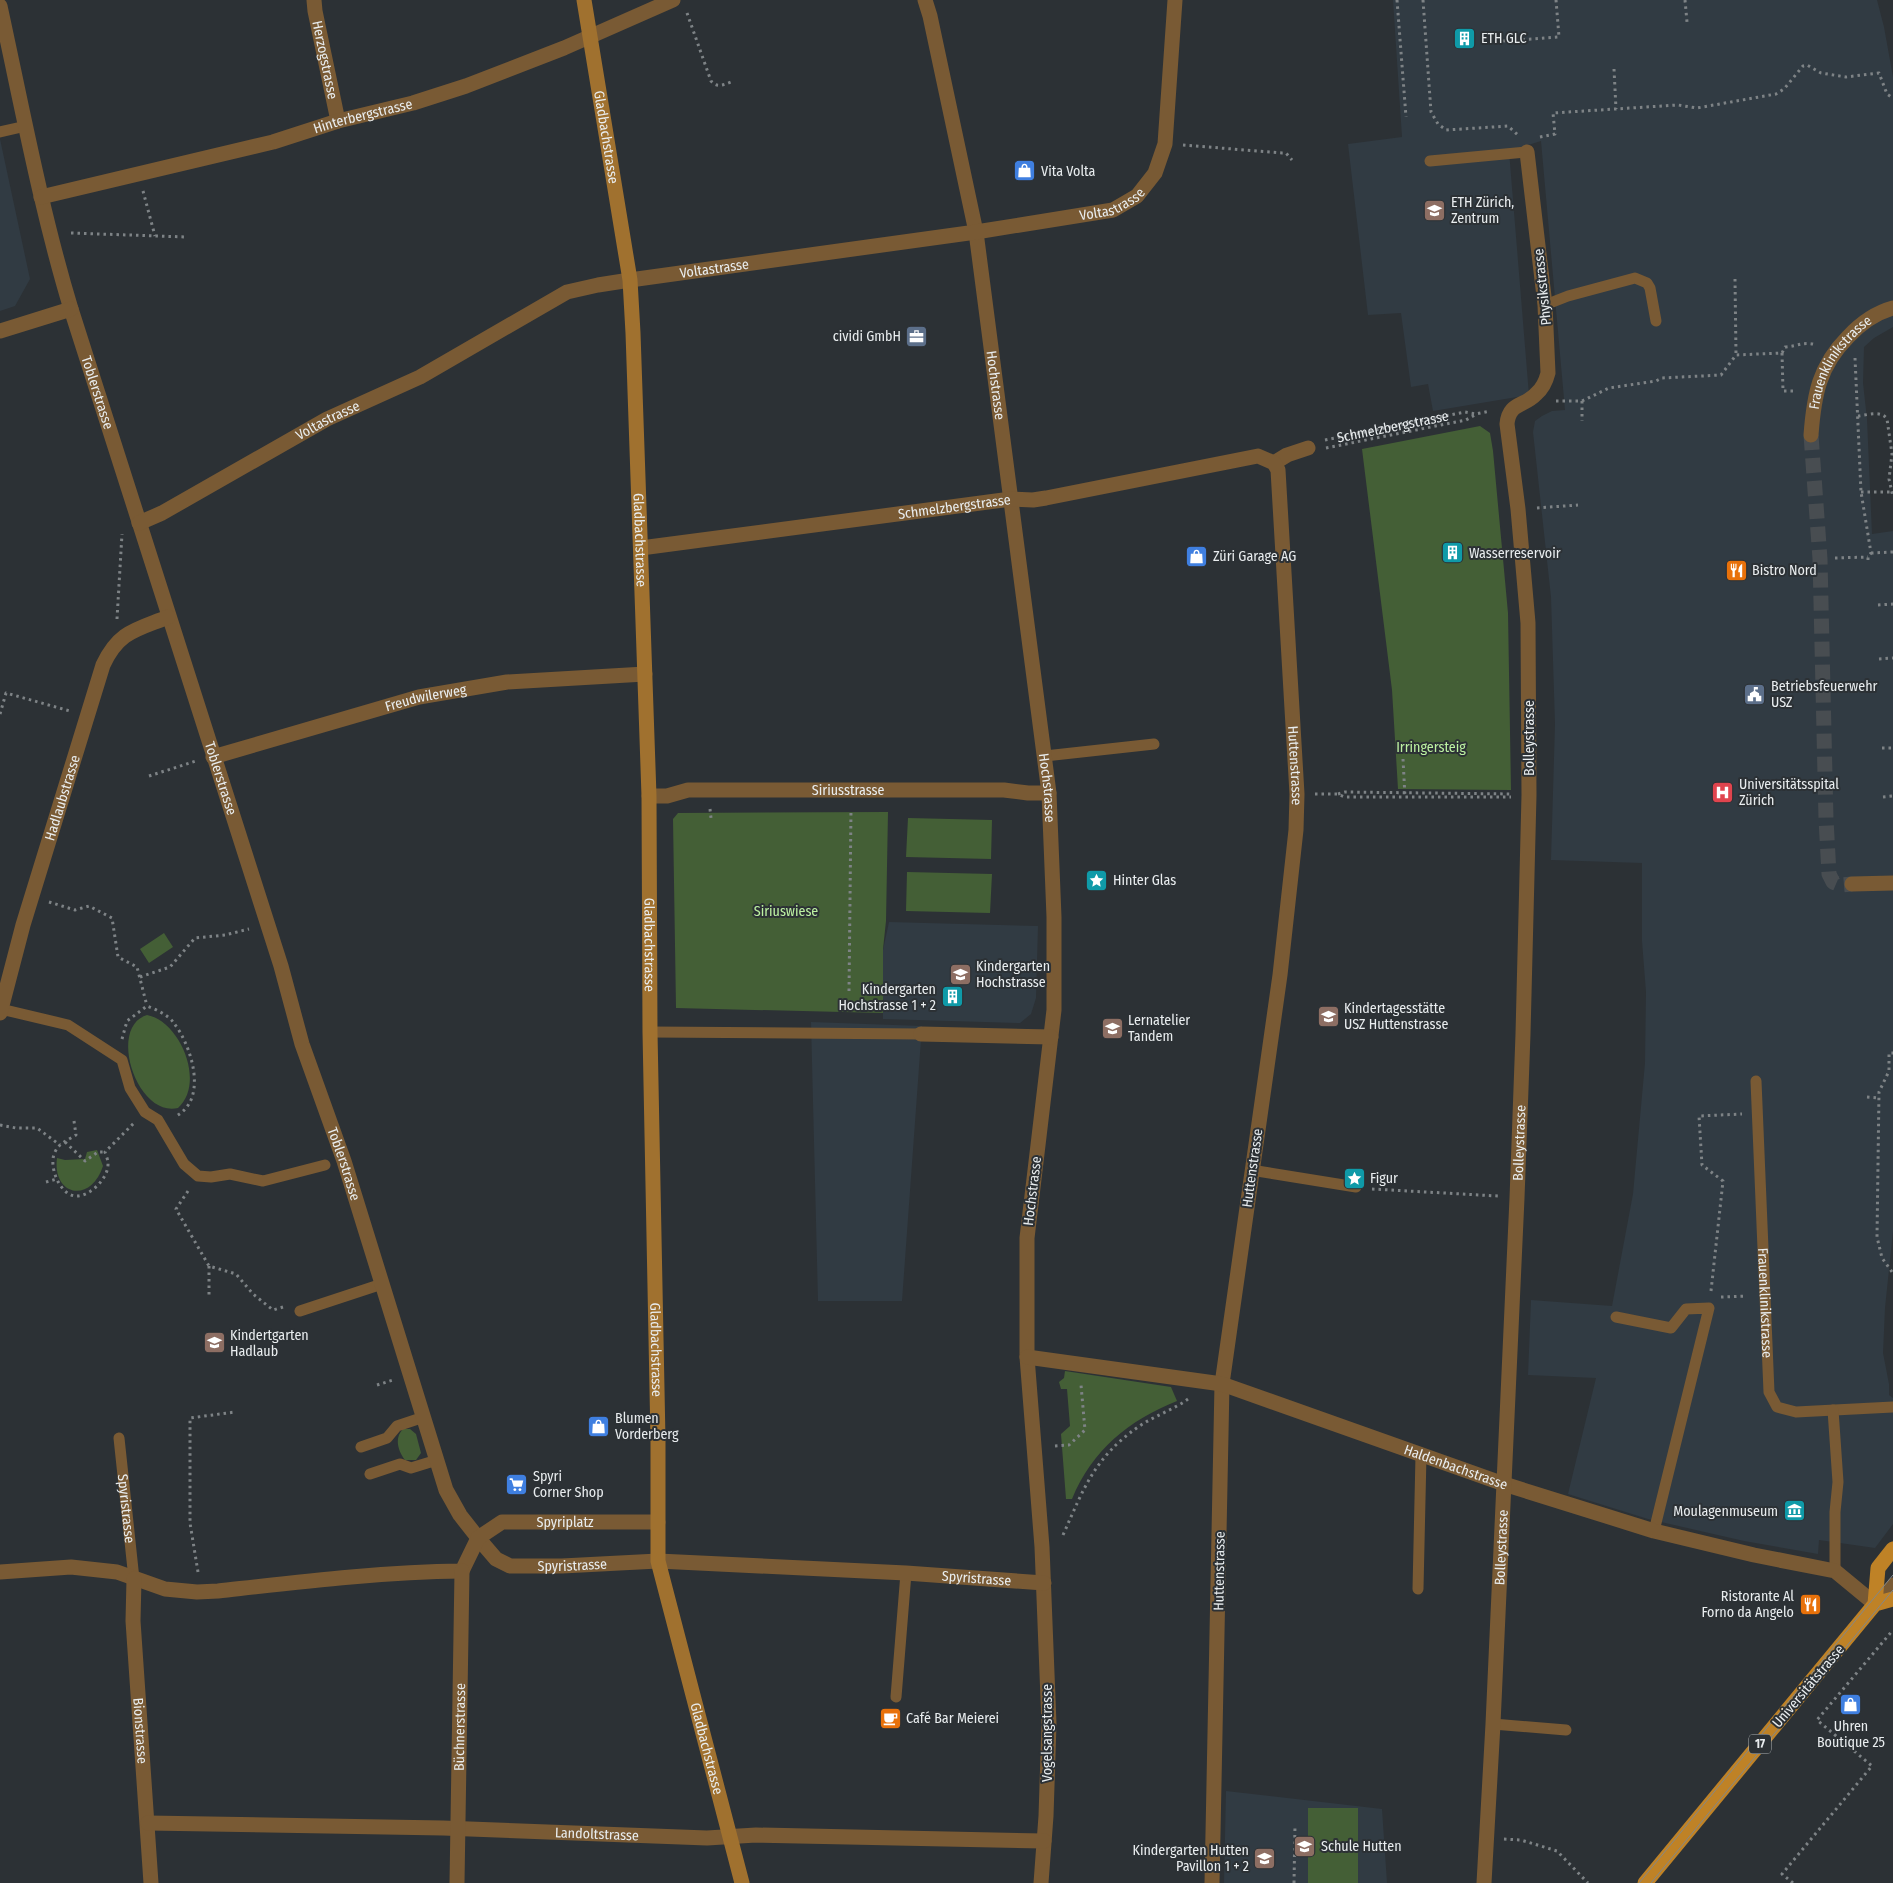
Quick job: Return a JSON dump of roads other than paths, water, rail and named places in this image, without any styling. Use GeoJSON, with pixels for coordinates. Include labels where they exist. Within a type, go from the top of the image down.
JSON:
{"type":"FeatureCollection","features":[{"type":"Feature","properties":{"kind":"main road"},"geometry":{"type":"LineString","coordinates":[[1893,1549],[1878,1568],[1875,1604],[1893,1599]]}},
{"type":"Feature","properties":{"kind":"main road","name":"Universitätstrasse"},"geometry":{"type":"LineString","coordinates":[[1645,1883],[1875,1604]]}},
{"type":"Feature","properties":{"kind":"street","name":"Herzogstrasse"},"geometry":{"type":"LineString","coordinates":[[314,0],[338,121]]}},
{"type":"Feature","properties":{"kind":"street","name":"Gladbachstrasse"},"geometry":{"type":"LineString","coordinates":[[584,0],[630,280],[649,796],[650,1032],[658,1561],[742,1883]]}},
{"type":"Feature","properties":{"kind":"street","name":"Hochstrasse"},"geometry":{"type":"LineString","coordinates":[[925,0],[976,232],[1049,793],[1054,917],[1054,1010],[1027,1238],[1027,1357],[1044,1583]]}},
{"type":"Feature","properties":{"kind":"street","name":"Voltastrasse"},"geometry":{"type":"LineString","coordinates":[[139,522],[162,512],[327,419],[420,377],[567,292],[630,280],[976,232],[1113,210],[1137,196],[1155,173],[1165,144],[1175,0]]}},
{"type":"Feature","properties":{"kind":"street","name":"Hinterbergstrasse"},"geometry":{"type":"LineString","coordinates":[[41,197],[273,142],[338,121],[414,103],[448,92],[679,4]]}},
{"type":"Feature","properties":{"kind":"street","name":"Toblerstrasse"},"geometry":{"type":"LineString","coordinates":[[0,6],[41,197],[71,310],[139,522],[208,758],[281,966],[302,1044],[338,1144],[446,1490],[460,1515],[478,1538]]}},
{"type":"Feature","properties":{"kind":"street","name":"Physikstrasse"},"geometry":{"type":"LineString","coordinates":[[1516,406],[1536,395],[1546,381],[1548,373],[1545,305],[1526,152]]}},
{"type":"Feature","properties":{"kind":"street","name":"Frauenklinikstrasse"},"geometry":{"type":"LineString","coordinates":[[1811,435],[1818,386],[1824,369],[1836,349],[1866,320],[1893,308]]}},
{"type":"Feature","properties":{"kind":"street"},"geometry":{"type":"LineString","coordinates":[[0,331],[71,310]]}},
{"type":"Feature","properties":{"kind":"street","name":"Bolleystrasse"},"geometry":{"type":"LineString","coordinates":[[1484,1883],[1493,1724],[1523,1034],[1529,795],[1528,623],[1518,509],[1507,424],[1507,417],[1516,406]]}},
{"type":"Feature","properties":{"kind":"street","name":"Schmelzbergstrasse"},"geometry":{"type":"LineString","coordinates":[[641,548],[1011,499],[1033,500],[1258,456],[1271,461],[1308,448]]}},
{"type":"Feature","properties":{"kind":"street","name":"Huttenstrasse"},"geometry":{"type":"LineString","coordinates":[[1212,1883],[1222,1384],[1280,975],[1296,830],[1297,794],[1280,476],[1271,461]]}},
{"type":"Feature","properties":{"kind":"street","name":"Hadlaubstrasse"},"geometry":{"type":"LineString","coordinates":[[1,1011],[5,970],[111,648],[125,634],[168,617]]}},
{"type":"Feature","properties":{"kind":"street","name":"Freudwilerweg"},"geometry":{"type":"LineString","coordinates":[[208,758],[420,697],[507,682],[645,674]]}},
{"type":"Feature","properties":{"kind":"street","name":"Siriusstrasse"},"geometry":{"type":"LineString","coordinates":[[649,796],[667,796],[688,790],[1004,790],[1049,793]]}},
{"type":"Feature","properties":{"kind":"street"},"geometry":{"type":"LineString","coordinates":[[1852,884],[1893,883]]}},
{"type":"Feature","properties":{"kind":"street"},"geometry":{"type":"LineString","coordinates":[[921,1034],[1051,1037]]}},
{"type":"Feature","properties":{"kind":"street","name":"Haldenbachstrasse"},"geometry":{"type":"LineString","coordinates":[[1027,1357],[1222,1384],[1504,1484],[1654,1532],[1835,1571],[1875,1604]]}},
{"type":"Feature","properties":{"kind":"street","name":"Spyriplatz"},"geometry":{"type":"LineString","coordinates":[[478,1538],[502,1522],[658,1522]]}},
{"type":"Feature","properties":{"kind":"street"},"geometry":{"type":"LineString","coordinates":[[0,1572],[70,1567],[117,1572],[165,1589],[197,1592],[368,1577],[462,1572],[478,1538]]}},
{"type":"Feature","properties":{"kind":"street","name":"Spyristrasse"},"geometry":{"type":"LineString","coordinates":[[478,1538],[496,1559],[510,1566],[570,1566],[658,1561],[906,1573],[1044,1583]]}},
{"type":"Feature","properties":{"kind":"street","name":"Büchnerstrasse"},"geometry":{"type":"LineString","coordinates":[[456,1883],[462,1572]]}},
{"type":"Feature","properties":{"kind":"street","name":"Bionstrasse"},"geometry":{"type":"LineString","coordinates":[[134,1579],[133,1621],[152,1883]]}},
{"type":"Feature","properties":{"kind":"street","name":"Vogelsangstrasse"},"geometry":{"type":"LineString","coordinates":[[1041,1883],[1049,1724],[1044,1583]]}},
{"type":"Feature","properties":{"kind":"street","name":"Landoltstrasse"},"geometry":{"type":"LineString","coordinates":[[148,1823],[458,1829],[707,1838],[756,1835],[1044,1841]]}},
{"type":"Feature","properties":{"kind":"lane"},"geometry":{"type":"LineString","coordinates":[[0,132],[26,126]]}},
{"type":"Feature","properties":{"kind":"lane"},"geometry":{"type":"LineString","coordinates":[[1430,160],[1526,152]]}},
{"type":"Feature","properties":{"kind":"lane"},"geometry":{"type":"LineString","coordinates":[[1545,305],[1568,296],[1635,278],[1647,283],[1650,288],[1656,321]]}},
{"type":"Feature","properties":{"kind":"lane"},"geometry":{"type":"LineString","coordinates":[[1045,756],[1154,744]]}},
{"type":"Feature","properties":{"kind":"lane"},"geometry":{"type":"LineString","coordinates":[[1,1011],[68,1025],[122,1060],[130,1088],[145,1112],[158,1120],[184,1164],[198,1176],[211,1177],[230,1174],[263,1181],[325,1165]]}},
{"type":"Feature","properties":{"kind":"lane"},"geometry":{"type":"LineString","coordinates":[[650,1032],[921,1034]]}},
{"type":"Feature","properties":{"kind":"lane","name":"Frauenklinikstrasse"},"geometry":{"type":"LineString","coordinates":[[1756,1082],[1769,1392],[1778,1407],[1796,1412],[1893,1407]]}},
{"type":"Feature","properties":{"kind":"lane"},"geometry":{"type":"LineString","coordinates":[[1251,1170],[1356,1187]]}},
{"type":"Feature","properties":{"kind":"lane"},"geometry":{"type":"LineString","coordinates":[[296,1307],[382,1284]]}},
{"type":"Feature","properties":{"kind":"lane"},"geometry":{"type":"LineString","coordinates":[[1616,1317],[1671,1328],[1686,1309],[1709,1308],[1654,1532]]}},
{"type":"Feature","properties":{"kind":"lane"},"geometry":{"type":"LineString","coordinates":[[1833,1410],[1838,1482],[1835,1512],[1835,1571]]}},
{"type":"Feature","properties":{"kind":"lane"},"geometry":{"type":"LineString","coordinates":[[361,1447],[387,1438],[397,1426],[424,1417]]}},
{"type":"Feature","properties":{"kind":"lane","name":"Spyristrasse"},"geometry":{"type":"LineString","coordinates":[[119,1438],[134,1579]]}},
{"type":"Feature","properties":{"kind":"lane"},"geometry":{"type":"LineString","coordinates":[[1418,1589],[1421,1455]]}},
{"type":"Feature","properties":{"kind":"lane"},"geometry":{"type":"LineString","coordinates":[[370,1474],[400,1464],[410,1468],[437,1460]]}},
{"type":"Feature","properties":{"kind":"lane"},"geometry":{"type":"LineString","coordinates":[[896,1697],[906,1573]]}},
{"type":"Feature","properties":{"kind":"lane"},"geometry":{"type":"LineString","coordinates":[[1875,1604],[1893,1583]]}},
{"type":"Feature","properties":{"kind":"lane"},"geometry":{"type":"LineString","coordinates":[[1493,1724],[1566,1730]]}},
{"type":"Feature","properties":{"kind":"tunnel"},"geometry":{"type":"LineString","coordinates":[[1811,435],[1820,559],[1829,874],[1833,882],[1840,885],[1852,884]]}},
{"type":"Feature","properties":{"kind":"tram line"},"geometry":{"type":"LineString","coordinates":[[1639,1883],[1893,1575]]}},
{"type":"Feature","properties":{"kind":"tram line"},"geometry":{"type":"LineString","coordinates":[[1651,1883],[1893,1590]]}},
{"type":"Feature","properties":{"kind":"place","name":"ETH GLC"},"geometry":{"type":"Point","coordinates":[1465,38]}},
{"type":"Feature","properties":{"kind":"place","name":"Vita Volta"},"geometry":{"type":"Point","coordinates":[1025,171]}},
{"type":"Feature","properties":{"kind":"place","name":"ETH Zürich, Zentrum"},"geometry":{"type":"Point","coordinates":[1435,210]}},
{"type":"Feature","properties":{"kind":"place","name":"cividi GmbH"},"geometry":{"type":"Point","coordinates":[917,336]}},
{"type":"Feature","properties":{"kind":"place","name":"Wasserreservoir"},"geometry":{"type":"Point","coordinates":[1453,553]}},
{"type":"Feature","properties":{"kind":"place","name":"Züri Garage AG"},"geometry":{"type":"Point","coordinates":[1197,556]}},
{"type":"Feature","properties":{"kind":"place","name":"Bistro Nord"},"geometry":{"type":"Point","coordinates":[1736,570]}},
{"type":"Feature","properties":{"kind":"place","name":"Betriebsfeuerwehr USZ"},"geometry":{"type":"Point","coordinates":[1755,694]}},
{"type":"Feature","properties":{"kind":"place","name":"Universitätsspital Zürich"},"geometry":{"type":"Point","coordinates":[1723,792]}},
{"type":"Feature","properties":{"kind":"place","name":"Hinter Glas"},"geometry":{"type":"Point","coordinates":[1097,880]}},
{"type":"Feature","properties":{"kind":"place","name":"Kindergarten Hochstrasse"},"geometry":{"type":"Point","coordinates":[960,974]}},
{"type":"Feature","properties":{"kind":"place","name":"Kindergarten Hochstrasse 1 + 2"},"geometry":{"type":"Point","coordinates":[952,997]}},
{"type":"Feature","properties":{"kind":"place","name":"Kindertagesstätte USZ Huttenstrasse"},"geometry":{"type":"Point","coordinates":[1328,1016]}},
{"type":"Feature","properties":{"kind":"place","name":"Lernatelier Tandem"},"geometry":{"type":"Point","coordinates":[1112,1028]}},
{"type":"Feature","properties":{"kind":"place","name":"Figur"},"geometry":{"type":"Point","coordinates":[1354,1178]}},
{"type":"Feature","properties":{"kind":"place","name":"Kindertgarten Hadlaub"},"geometry":{"type":"Point","coordinates":[214,1343]}},
{"type":"Feature","properties":{"kind":"place","name":"Blumen Vorderberg"},"geometry":{"type":"Point","coordinates":[599,1426]}},
{"type":"Feature","properties":{"kind":"place","name":"Spyri Corner Shop"},"geometry":{"type":"Point","coordinates":[517,1484]}},
{"type":"Feature","properties":{"kind":"place","name":"Moulagenmuseum"},"geometry":{"type":"Point","coordinates":[1794,1511]}},
{"type":"Feature","properties":{"kind":"place","name":"Ristorante Al Forno da Angelo"},"geometry":{"type":"Point","coordinates":[1810,1604]}},
{"type":"Feature","properties":{"kind":"place","name":"Uhren Boutique 25"},"geometry":{"type":"Point","coordinates":[1851,1704]}},
{"type":"Feature","properties":{"kind":"place","name":"Café Bar Meierei"},"geometry":{"type":"Point","coordinates":[890,1718]}},
{"type":"Feature","properties":{"kind":"place","name":"Schule Hutten"},"geometry":{"type":"Point","coordinates":[1305,1846]}},
{"type":"Feature","properties":{"kind":"place","name":"Kindergarten Hutten Pavillon 1 + 2"},"geometry":{"type":"Point","coordinates":[1265,1858]}},
{"type":"Feature","properties":{"kind":"park label","name":"Irringersteig"},"geometry":{"type":"Point","coordinates":[1431,747]}},
{"type":"Feature","properties":{"kind":"park label","name":"Siriuswiese"},"geometry":{"type":"Point","coordinates":[786,911]}}]}
